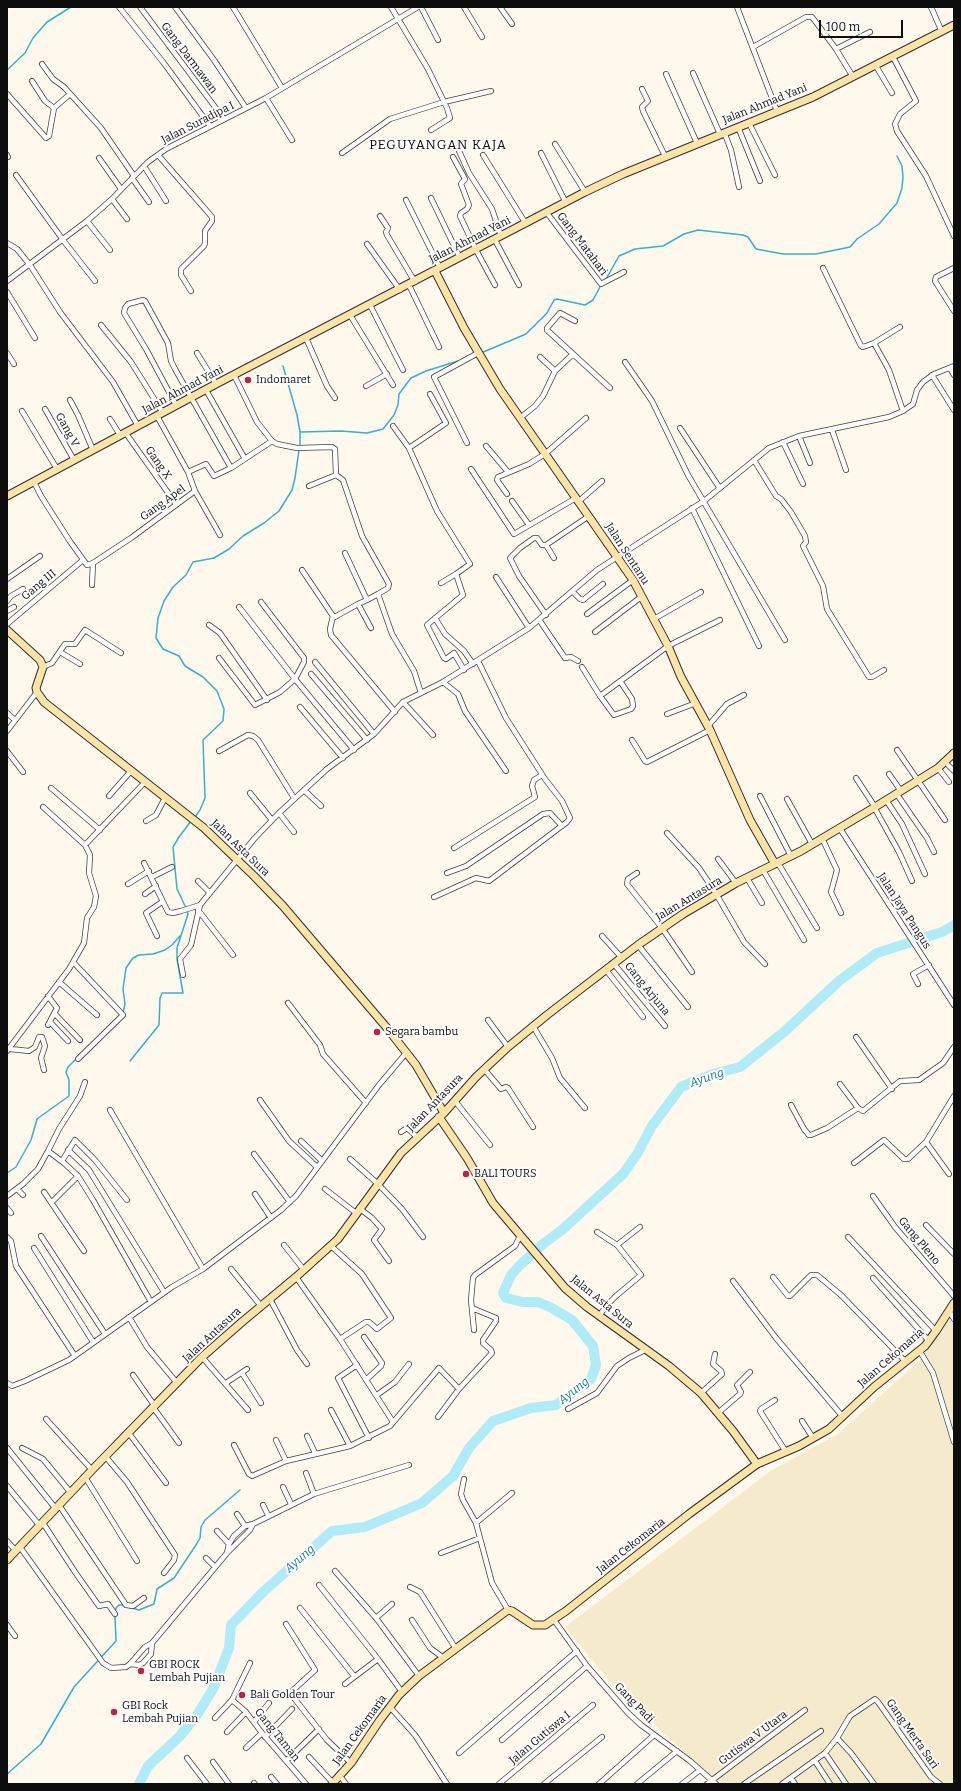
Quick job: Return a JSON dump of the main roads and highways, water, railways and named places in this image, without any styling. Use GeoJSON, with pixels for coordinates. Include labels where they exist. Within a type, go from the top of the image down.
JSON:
{"type":"FeatureCollection","features":[{"type":"Feature","properties":{"kind":"waterway"},"geometry":{"type":"LineString","coordinates":[[7,70],[25,53],[33,38],[47,22],[71,7]]}},
{"type":"Feature","properties":{"kind":"waterway"},"geometry":{"type":"LineString","coordinates":[[606,279],[619,256],[635,249],[663,246],[684,234],[698,230],[743,235],[748,237],[756,249],[783,254],[816,254],[850,247],[857,239],[879,224],[897,203],[902,188],[903,177],[902,166],[897,156]]}},
{"type":"Feature","properties":{"kind":"waterway"},"geometry":{"type":"LineString","coordinates":[[481,353],[526,334],[547,313],[554,300],[557,299],[585,305],[593,300],[601,285]]}},
{"type":"Feature","properties":{"kind":"waterway"},"geometry":{"type":"LineString","coordinates":[[300,432],[341,431],[367,433],[383,429],[394,415],[398,405],[399,394],[411,378],[426,371],[458,361]]}},
{"type":"Feature","properties":{"kind":"waterway"},"geometry":{"type":"LineString","coordinates":[[283,366],[297,415],[300,432],[300,446]]}},
{"type":"Feature","properties":{"kind":"waterway"},"geometry":{"type":"LineString","coordinates":[[195,817],[205,798],[203,740],[223,721],[224,709],[217,691],[203,677],[185,666],[179,656],[163,649],[156,638],[158,618],[164,601],[173,587],[186,575],[193,562],[214,558],[229,549],[243,536],[264,523],[279,511],[292,490],[299,450]]}},
{"type":"Feature","properties":{"kind":"waterway"},"geometry":{"type":"LineString","coordinates":[[186,908],[177,889],[173,847],[191,821]]}},
{"type":"Feature","properties":{"kind":"waterway"},"geometry":{"type":"LineString","coordinates":[[130,1061],[159,1025],[160,998],[162,993],[183,993],[177,959],[177,948],[188,914],[187,911]]}},
{"type":"Feature","properties":{"kind":"waterway","name":"Ayung"},"geometry":{"type":"LineString","coordinates":[[139,1784],[148,1766],[179,1737],[197,1715],[213,1689],[229,1648],[231,1625],[264,1591],[332,1531],[365,1527],[422,1503],[453,1476],[469,1448],[493,1421],[531,1408],[556,1405],[591,1379],[596,1365],[593,1346],[572,1320],[538,1302],[523,1302],[506,1298],[503,1293],[511,1275],[520,1265],[543,1244],[563,1229],[623,1174],[637,1154],[652,1126],[681,1087],[713,1074],[740,1067],[784,1032],[839,981],[877,953],[942,932],[954,925]]}},
{"type":"Feature","properties":{"kind":"waterway"},"geometry":{"type":"LineString","coordinates":[[123,1013],[125,1004],[123,989],[126,968],[133,958],[139,955],[153,954],[165,950],[180,936]]}},
{"type":"Feature","properties":{"kind":"waterway"},"geometry":{"type":"LineString","coordinates":[[7,1173],[16,1167],[31,1140],[37,1119],[69,1096],[69,1080],[66,1072],[68,1067],[76,1059]]}},
{"type":"Feature","properties":{"kind":"waterway"},"geometry":{"type":"LineString","coordinates":[[128,1607],[139,1610],[154,1604],[157,1589],[174,1578],[196,1545],[200,1538],[201,1527],[205,1520],[240,1490]]}},
{"type":"Feature","properties":{"kind":"waterway"},"geometry":{"type":"LineString","coordinates":[[115,1612],[119,1605],[125,1605]]}},
{"type":"Feature","properties":{"kind":"waterway"},"geometry":{"type":"LineString","coordinates":[[7,1774],[41,1744],[74,1687],[116,1641],[115,1616]]}},
{"type":"Feature","properties":{"kind":"place","name":"Indomaret"},"geometry":{"type":"Point","coordinates":[248,380]}},
{"type":"Feature","properties":{"kind":"place","name":"Segara bambu"},"geometry":{"type":"Point","coordinates":[377,1032]}},
{"type":"Feature","properties":{"kind":"place","name":"BALI TOURS"},"geometry":{"type":"Point","coordinates":[466,1174]}},
{"type":"Feature","properties":{"kind":"place","name":"GBI ROCK Lembah Pujian"},"geometry":{"type":"Point","coordinates":[141,1671]}},
{"type":"Feature","properties":{"kind":"place","name":"Bali Golden Tour"},"geometry":{"type":"Point","coordinates":[242,1695]}},
{"type":"Feature","properties":{"kind":"place","name":"GBI Rock Lembah Pujian"},"geometry":{"type":"Point","coordinates":[114,1712]}},
{"type":"Feature","properties":{"kind":"district","name":"PEGUYANGAN KAJA"},"geometry":{"type":"Point","coordinates":[438,145]}}]}
